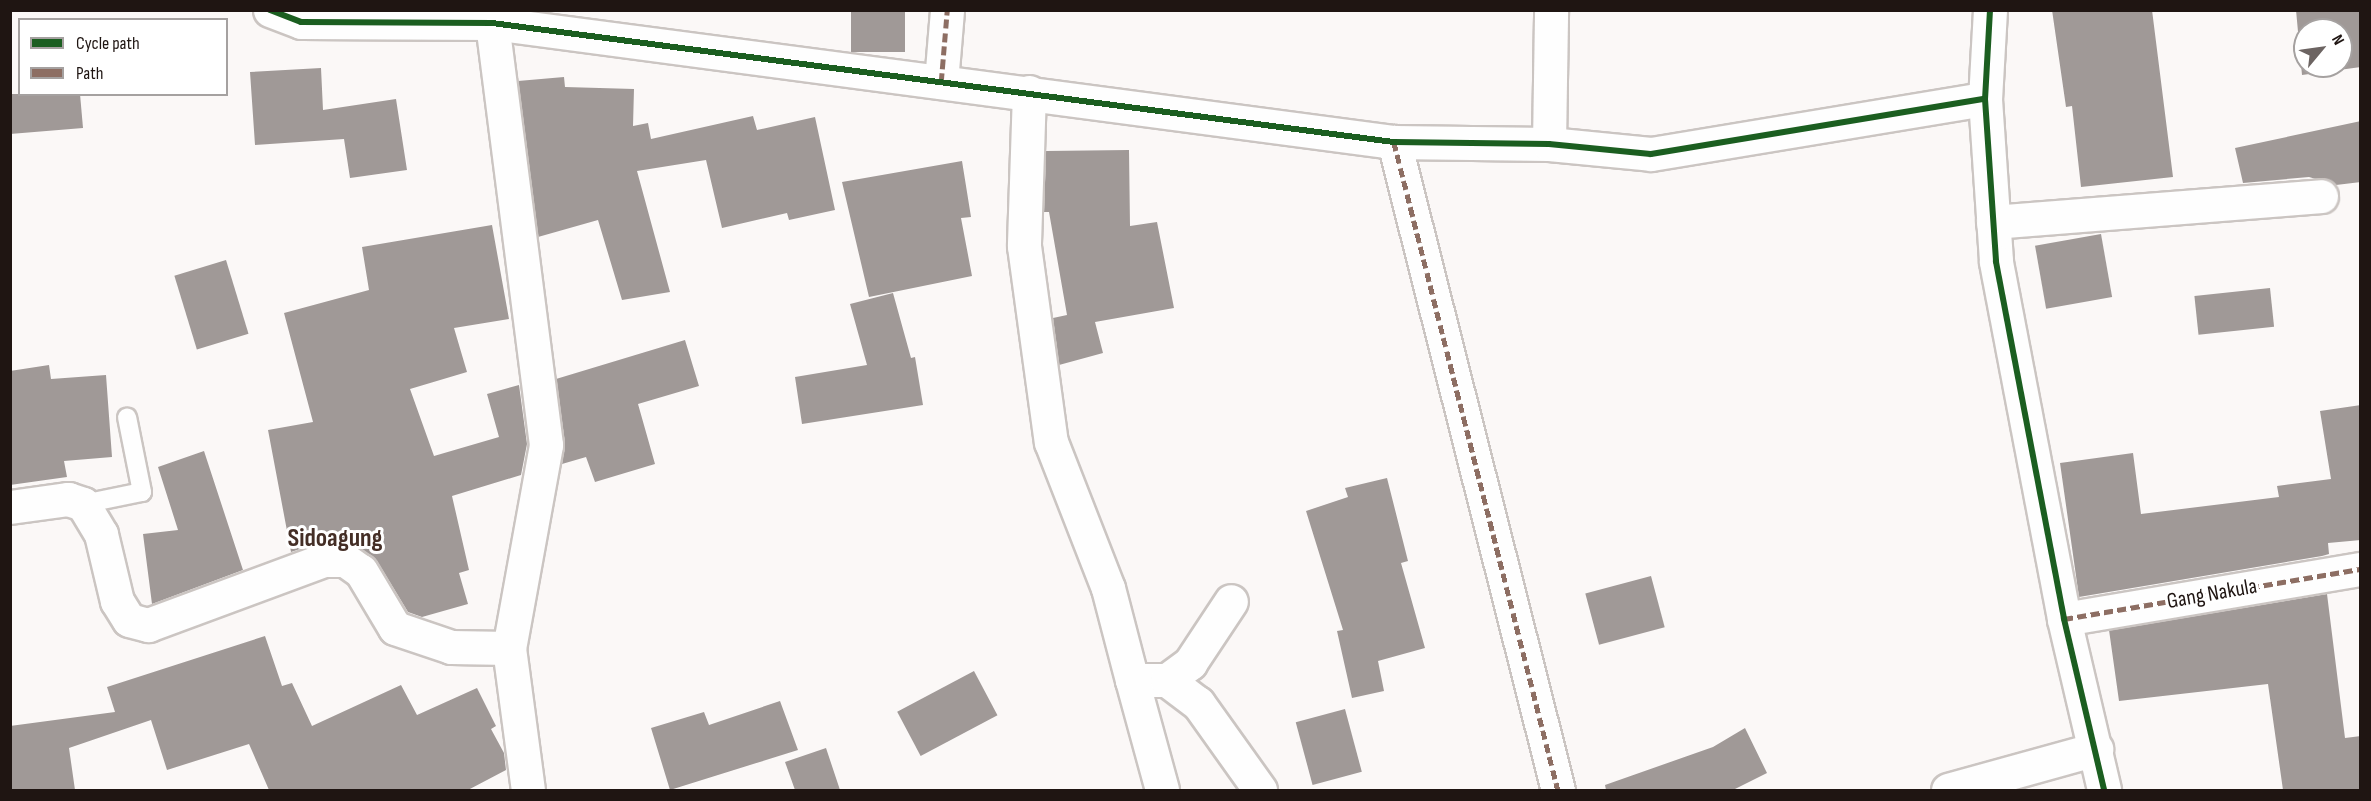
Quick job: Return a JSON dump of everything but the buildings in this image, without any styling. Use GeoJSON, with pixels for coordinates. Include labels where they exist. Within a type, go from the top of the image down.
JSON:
{"type":"FeatureCollection","features":[{"type":"Feature","properties":{"kind":"street"},"geometry":{"type":"LineString","coordinates":[[270,10],[301,22],[441,17],[1029,92],[1394,142],[1549,144],[1652,154],[1985,99]]}},
{"type":"Feature","properties":{"kind":"street"},"geometry":{"type":"LineString","coordinates":[[941,82],[947,10]]}},
{"type":"Feature","properties":{"kind":"street"},"geometry":{"type":"LineString","coordinates":[[1549,144],[1551,10]]}},
{"type":"Feature","properties":{"kind":"street"},"geometry":{"type":"LineString","coordinates":[[1990,10],[1985,99],[1996,262],[2064,619],[2104,790]]}},
{"type":"Feature","properties":{"kind":"street"},"geometry":{"type":"LineString","coordinates":[[492,23],[546,446],[509,648],[528,790]]}},
{"type":"Feature","properties":{"kind":"street"},"geometry":{"type":"LineString","coordinates":[[1029,92],[1024,246],[1051,442],[1108,588],[1162,790]]}},
{"type":"Feature","properties":{"kind":"street"},"geometry":{"type":"LineString","coordinates":[[1394,142],[1558,790]]}},
{"type":"Feature","properties":{"kind":"street"},"geometry":{"type":"LineString","coordinates":[[1993,222],[2321,196]]}},
{"type":"Feature","properties":{"kind":"street"},"geometry":{"type":"LineString","coordinates":[[10,507],[68,499],[83,504],[101,534],[117,601],[129,620],[148,625],[324,560],[345,560],[361,571],[396,628],[452,648],[509,648]]}},
{"type":"Feature","properties":{"kind":"street","name":"Gang Nakula"},"geometry":{"type":"LineString","coordinates":[[2064,619],[2361,568]]}},
{"type":"Feature","properties":{"kind":"street"},"geometry":{"type":"LineString","coordinates":[[1132,680],[1167,680],[1190,663],[1231,601]]}},
{"type":"Feature","properties":{"kind":"street"},"geometry":{"type":"LineString","coordinates":[[1167,680],[1198,703],[1260,790]]}},
{"type":"Feature","properties":{"kind":"street"},"geometry":{"type":"LineString","coordinates":[[1948,790],[2096,749]]}},
{"type":"Feature","properties":{"kind":"lane"},"geometry":{"type":"LineString","coordinates":[[83,504],[142,492],[127,417]]}},
{"type":"Feature","properties":{"kind":"marked path"},"geometry":{"type":"LineString","coordinates":[[941,82],[947,10]]}},
{"type":"Feature","properties":{"kind":"marked path"},"geometry":{"type":"LineString","coordinates":[[1394,142],[1558,790]]}},
{"type":"Feature","properties":{"kind":"marked path"},"geometry":{"type":"LineString","coordinates":[[2064,619],[2360,569]]}},
{"type":"Feature","properties":{"kind":"cycle path"},"geometry":{"type":"LineString","coordinates":[[270,10],[301,22],[492,23],[1394,142],[1549,144],[1651,154],[1985,99]]}},
{"type":"Feature","properties":{"kind":"cycle path"},"geometry":{"type":"LineString","coordinates":[[1990,10],[1985,99],[1996,262],[2064,619],[2104,790]]}},
{"type":"Feature","properties":{"kind":"district","name":"Sidoagung"},"geometry":{"type":"Point","coordinates":[335,539]}}]}
